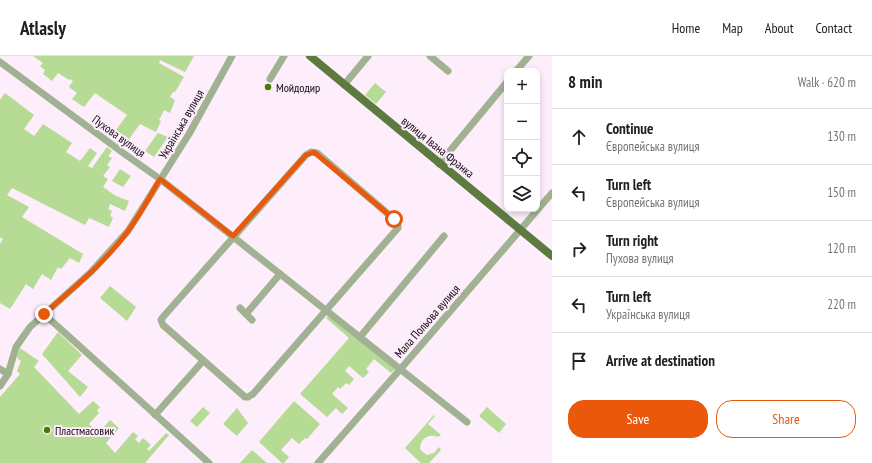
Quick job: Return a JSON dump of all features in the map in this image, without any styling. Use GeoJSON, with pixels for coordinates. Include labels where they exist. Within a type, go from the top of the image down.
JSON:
{"type":"FeatureCollection","features":[{"type":"Feature","properties":{"kind":"main road","name":"вулиця Івана Франка"},"geometry":{"type":"LineString","coordinates":[[310,56],[552,256]]}},
{"type":"Feature","properties":{"kind":"street","name":"Українська вулиця"},"geometry":{"type":"LineString","coordinates":[[0,386],[8,374],[16,347],[30,327],[88,275],[134,224],[160,179],[190,134],[232,56]]}},
{"type":"Feature","properties":{"kind":"street"},"geometry":{"type":"LineString","coordinates":[[270,79],[284,56]]}},
{"type":"Feature","properties":{"kind":"street"},"geometry":{"type":"LineString","coordinates":[[344,85],[368,56]]}},
{"type":"Feature","properties":{"kind":"street"},"geometry":{"type":"LineString","coordinates":[[430,56],[448,71]]}},
{"type":"Feature","properties":{"kind":"street"},"geometry":{"type":"LineString","coordinates":[[519,68],[529,56]]}},
{"type":"Feature","properties":{"kind":"street","name":"Пухова вулиця"},"geometry":{"type":"LineString","coordinates":[[0,62],[160,179],[467,422]]}},
{"type":"Feature","properties":{"kind":"street"},"geometry":{"type":"LineString","coordinates":[[440,164],[504,86]]}},
{"type":"Feature","properties":{"kind":"street"},"geometry":{"type":"LineString","coordinates":[[312,152],[317,153],[394,219],[398,225],[396,230],[253,394],[248,397],[243,396],[203,361],[163,325],[161,320],[233,236],[306,155],[312,152]]}},
{"type":"Feature","properties":{"kind":"street","name":"Мала Польова вулиця"},"geometry":{"type":"LineString","coordinates":[[318,463],[552,193]]}},
{"type":"Feature","properties":{"kind":"street"},"geometry":{"type":"LineString","coordinates":[[360,337],[444,236]]}},
{"type":"Feature","properties":{"kind":"street"},"geometry":{"type":"LineString","coordinates":[[246,314],[280,274]]}},
{"type":"Feature","properties":{"kind":"street"},"geometry":{"type":"LineString","coordinates":[[240,308],[252,320]]}},
{"type":"Feature","properties":{"kind":"street"},"geometry":{"type":"LineString","coordinates":[[44,314],[205,462]]}},
{"type":"Feature","properties":{"kind":"street"},"geometry":{"type":"LineString","coordinates":[[155,415],[203,361]]}},
{"type":"Feature","properties":{"kind":"street"},"geometry":{"type":"LineString","coordinates":[[0,369],[8,374]]}},
{"type":"Feature","properties":{"kind":"green space"},"geometry":{"type":"Polygon","coordinates":[[[33,56],[194,56],[185,72],[160,60],[159,63],[184,77],[175,92],[173,92],[170,97],[175,100],[170,113],[164,110],[159,120],[161,121],[156,132],[140,124],[129,139],[116,130],[127,115],[95,93],[84,107],[72,99],[77,93],[69,87],[73,81],[58,73],[52,81],[43,74],[45,70],[40,66],[43,63],[33,56]]]}},
{"type":"Feature","properties":{"kind":"green space"},"geometry":{"type":"Polygon","coordinates":[[[375,83],[386,92],[376,104],[365,95],[375,83]]]}},
{"type":"Feature","properties":{"kind":"green space"},"geometry":{"type":"Polygon","coordinates":[[[5,93],[34,115],[24,129],[34,136],[43,124],[72,143],[66,152],[80,161],[90,148],[97,153],[88,166],[92,168],[107,147],[112,151],[108,156],[112,158],[107,165],[110,167],[103,176],[108,179],[103,187],[116,196],[129,201],[125,211],[110,204],[108,209],[112,211],[110,216],[113,218],[109,227],[89,218],[85,225],[12,188],[7,195],[29,207],[22,217],[83,254],[79,263],[70,258],[61,269],[58,267],[51,280],[42,274],[33,289],[26,284],[10,309],[0,303],[0,244],[3,239],[0,237],[0,100],[5,93]]]}},
{"type":"Feature","properties":{"kind":"green space"},"geometry":{"type":"Polygon","coordinates":[[[158,133],[168,137],[154,157],[145,151],[158,133]]]}},
{"type":"Feature","properties":{"kind":"green space"},"geometry":{"type":"Polygon","coordinates":[[[120,169],[131,176],[123,187],[112,181],[120,169]]]}},
{"type":"Feature","properties":{"kind":"green space"},"geometry":{"type":"Polygon","coordinates":[[[110,286],[136,307],[127,321],[100,298],[110,286]]]}},
{"type":"Feature","properties":{"kind":"green space"},"geometry":{"type":"Polygon","coordinates":[[[328,316],[395,369],[391,373],[374,359],[366,369],[369,372],[363,378],[349,366],[345,371],[354,379],[349,385],[346,383],[340,389],[338,387],[332,394],[348,408],[342,414],[336,408],[327,417],[300,394],[349,338],[326,318],[328,316]]]}},
{"type":"Feature","properties":{"kind":"green space"},"geometry":{"type":"Polygon","coordinates":[[[58,332],[82,355],[68,371],[88,387],[80,397],[42,354],[58,332]]]}},
{"type":"Feature","properties":{"kind":"green space","name":"Пластмасовик"},"geometry":{"type":"Polygon","coordinates":[[[20,348],[39,361],[34,367],[79,414],[93,401],[100,407],[97,410],[99,413],[89,424],[98,434],[110,420],[119,428],[106,443],[115,453],[133,432],[138,436],[135,439],[139,443],[143,438],[151,445],[147,449],[149,451],[166,433],[169,435],[145,463],[0,463],[0,397],[20,374],[17,371],[21,361],[18,359],[17,355],[20,348]]]}},
{"type":"Feature","properties":{"kind":"green space"},"geometry":{"type":"Polygon","coordinates":[[[294,401],[320,424],[307,439],[305,438],[299,444],[292,438],[281,450],[289,457],[284,463],[282,463],[259,442],[294,401]]]}},
{"type":"Feature","properties":{"kind":"green space"},"geometry":{"type":"Polygon","coordinates":[[[203,407],[210,413],[197,427],[190,421],[203,407]]]}},
{"type":"Feature","properties":{"kind":"green space"},"geometry":{"type":"Polygon","coordinates":[[[487,407],[506,424],[499,433],[479,416],[487,407]]]}},
{"type":"Feature","properties":{"kind":"green space"},"geometry":{"type":"Polygon","coordinates":[[[237,408],[248,423],[237,436],[223,424],[237,408]]]}},
{"type":"Feature","properties":{"kind":"green space"},"geometry":{"type":"Polygon","coordinates":[[[434,415],[435,416],[428,424],[441,435],[438,437],[428,436],[423,439],[420,449],[427,455],[434,453],[439,447],[441,450],[429,463],[421,463],[405,448],[434,415]]]}},
{"type":"Feature","properties":{"kind":"green space"},"geometry":{"type":"Polygon","coordinates":[[[252,450],[267,463],[240,463],[252,450]]]}},
{"type":"Feature","properties":{"kind":"place","name":"Мойдодир"},"geometry":{"type":"Point","coordinates":[268,87]}},
{"type":"Feature","properties":{"kind":"place","name":"Пластмасовик"},"geometry":{"type":"Point","coordinates":[47,430]}},
{"type":"Feature","properties":{"kind":"route"},"geometry":{"type":"LineString","coordinates":[[44,314],[91,272],[122,239],[134,224],[160,179],[233,236],[306,155],[314,152],[394,219]]}}]}
